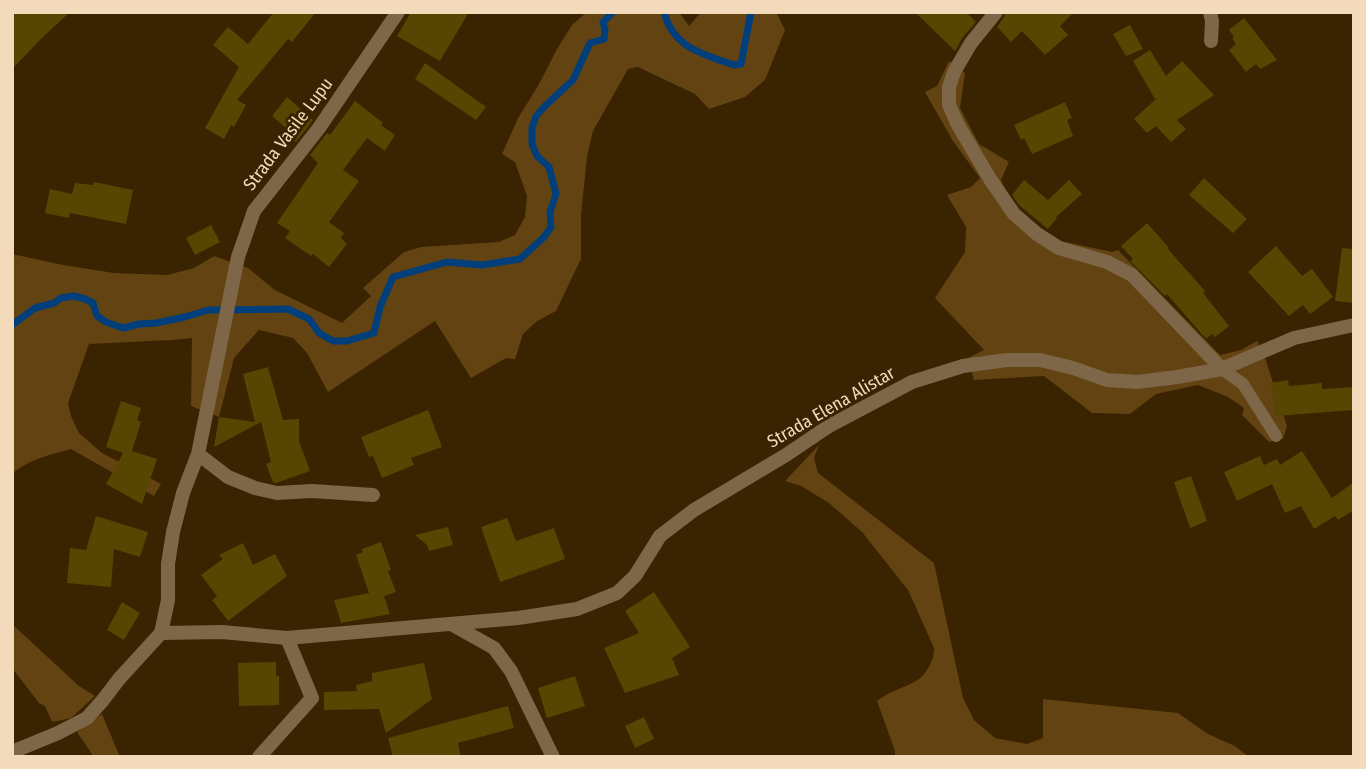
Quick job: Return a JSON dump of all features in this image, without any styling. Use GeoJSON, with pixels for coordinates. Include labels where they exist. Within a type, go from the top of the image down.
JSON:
{"type":"FeatureCollection","features":[{"type":"Feature","properties":{"kind":"street","name":"Strada Vasile Lupu"},"geometry":{"type":"LineString","coordinates":[[161,633],[168,600],[168,564],[173,531],[183,493],[198,454],[238,257],[254,211],[319,128],[398,12]]}},
{"type":"Feature","properties":{"kind":"street"},"geometry":{"type":"LineString","coordinates":[[996,12],[971,43],[954,72],[949,87],[949,105],[990,179],[1014,214],[1037,234],[1059,248],[1107,262],[1132,275],[1222,369]]}},
{"type":"Feature","properties":{"kind":"street"},"geometry":{"type":"LineString","coordinates":[[1210,12],[1211,41]]}},
{"type":"Feature","properties":{"kind":"street","name":"Strada Elena Alistar"},"geometry":{"type":"LineString","coordinates":[[161,633],[222,632],[286,638],[518,618],[577,609],[617,593],[635,576],[660,536],[694,510],[829,426],[912,382],[963,366],[1007,360],[1040,360],[1107,380],[1137,382],[1222,369],[1294,338],[1354,325]]}},
{"type":"Feature","properties":{"kind":"street"},"geometry":{"type":"LineString","coordinates":[[198,454],[228,477],[255,488],[277,493],[313,491],[373,495]]}},
{"type":"Feature","properties":{"kind":"street"},"geometry":{"type":"LineString","coordinates":[[451,624],[494,648],[511,671],[552,757]]}},
{"type":"Feature","properties":{"kind":"street"},"geometry":{"type":"LineString","coordinates":[[12,752],[87,718],[161,633]]}},
{"type":"Feature","properties":{"kind":"street"},"geometry":{"type":"LineString","coordinates":[[259,757],[312,698],[286,638]]}},
{"type":"Feature","properties":{"kind":"lane"},"geometry":{"type":"LineString","coordinates":[[1222,369],[1243,384],[1276,436]]}},
{"type":"Feature","properties":{"kind":"shaded area"},"geometry":{"type":"Polygon","coordinates":[[[587,12],[679,12],[689,26],[701,12],[776,12],[785,30],[765,80],[745,97],[709,109],[695,94],[638,67],[628,69],[593,131],[587,157],[581,215],[581,259],[556,311],[537,321],[523,334],[515,359],[506,358],[471,378],[435,321],[328,392],[307,353],[293,338],[259,330],[234,358],[219,417],[191,406],[192,338],[89,344],[68,403],[71,416],[79,433],[102,453],[161,484],[154,496],[71,449],[32,461],[12,474],[12,254],[114,273],[167,275],[194,268],[214,256],[248,268],[275,290],[342,323],[371,296],[363,288],[404,252],[421,247],[499,242],[515,235],[525,217],[527,196],[515,162],[502,154],[518,118],[557,49],[572,25],[587,12]]]}},
{"type":"Feature","properties":{"kind":"shaded area"},"geometry":{"type":"Polygon","coordinates":[[[949,61],[965,73],[960,108],[979,144],[1009,162],[1001,180],[1021,213],[1056,240],[1112,252],[1118,250],[1220,355],[1241,350],[1257,341],[1287,426],[1283,439],[1269,442],[1242,415],[1244,408],[1228,397],[1198,385],[1156,394],[1130,414],[1092,413],[1044,376],[974,380],[968,358],[984,350],[935,298],[965,252],[966,227],[947,195],[971,187],[980,178],[953,141],[925,92],[937,86],[949,61]]]}},
{"type":"Feature","properties":{"kind":"shaded area"},"geometry":{"type":"Polygon","coordinates":[[[819,445],[814,458],[818,473],[934,563],[963,698],[974,720],[995,738],[1027,744],[1043,738],[1043,699],[1178,713],[1249,757],[895,757],[877,701],[922,676],[932,661],[934,648],[908,590],[862,532],[829,503],[801,486],[785,481],[819,445]]]}},
{"type":"Feature","properties":{"kind":"shaded area"},"geometry":{"type":"Polygon","coordinates":[[[12,624],[79,686],[95,696],[71,718],[52,722],[45,706],[39,703],[12,668],[12,624]]]}},
{"type":"Feature","properties":{"kind":"shaded area"},"geometry":{"type":"Polygon","coordinates":[[[102,714],[120,757],[94,757],[77,732],[102,714]]]}},
{"type":"Feature","properties":{"kind":"building"},"geometry":{"type":"Polygon","coordinates":[[[19,12],[70,12],[12,69],[12,16],[19,12]]]}},
{"type":"Feature","properties":{"kind":"building"},"geometry":{"type":"Polygon","coordinates":[[[274,12],[316,12],[292,42],[288,39],[237,100],[246,105],[224,139],[205,128],[239,67],[213,45],[228,27],[248,44],[274,12]]]}},
{"type":"Feature","properties":{"kind":"building"},"geometry":{"type":"Polygon","coordinates":[[[411,12],[469,12],[440,61],[397,36],[411,12]]]}},
{"type":"Feature","properties":{"kind":"building"},"geometry":{"type":"Polygon","coordinates":[[[915,12],[966,12],[976,22],[955,51],[915,12]]]}},
{"type":"Feature","properties":{"kind":"building"},"geometry":{"type":"Polygon","coordinates":[[[1005,12],[1074,12],[1060,26],[1068,35],[1045,55],[1022,31],[1011,42],[997,27],[1005,12]]]}},
{"type":"Feature","properties":{"kind":"building"},"geometry":{"type":"Polygon","coordinates":[[[1244,18],[1277,60],[1260,69],[1256,64],[1246,72],[1229,50],[1236,44],[1229,30],[1244,18]]]}},
{"type":"Feature","properties":{"kind":"building"},"geometry":{"type":"Polygon","coordinates":[[[1130,25],[1143,49],[1126,56],[1113,34],[1130,25]]]}},
{"type":"Feature","properties":{"kind":"building"},"geometry":{"type":"Polygon","coordinates":[[[1150,50],[1166,76],[1182,61],[1214,95],[1177,120],[1186,129],[1171,142],[1156,126],[1147,133],[1134,119],[1158,97],[1155,99],[1133,61],[1150,50]]]}},
{"type":"Feature","properties":{"kind":"building"},"geometry":{"type":"Polygon","coordinates":[[[425,63],[486,107],[476,120],[415,79],[425,63]]]}},
{"type":"Feature","properties":{"kind":"building"},"geometry":{"type":"Polygon","coordinates":[[[287,97],[313,120],[296,142],[286,132],[288,130],[272,116],[287,97]]]}},
{"type":"Feature","properties":{"kind":"building"},"geometry":{"type":"Polygon","coordinates":[[[355,101],[395,135],[385,151],[367,138],[343,170],[359,181],[329,222],[344,233],[341,238],[347,244],[329,267],[285,238],[290,231],[277,223],[318,163],[310,155],[327,133],[330,135],[355,101]]]}},
{"type":"Feature","properties":{"kind":"building"},"geometry":{"type":"Polygon","coordinates":[[[1065,102],[1072,118],[1067,120],[1073,136],[1032,154],[1014,125],[1065,102]]]}},
{"type":"Feature","properties":{"kind":"building"},"geometry":{"type":"Polygon","coordinates":[[[1204,178],[1247,219],[1233,233],[1189,195],[1204,178]]]}},
{"type":"Feature","properties":{"kind":"building"},"geometry":{"type":"Polygon","coordinates":[[[1024,180],[1048,200],[1069,180],[1082,194],[1056,217],[1048,229],[1019,205],[1012,195],[1024,180]]]}},
{"type":"Feature","properties":{"kind":"building"},"geometry":{"type":"Polygon","coordinates":[[[94,182],[133,190],[126,224],[70,213],[69,218],[45,213],[50,189],[72,194],[75,183],[93,185],[94,182]]]}},
{"type":"Feature","properties":{"kind":"building"},"geometry":{"type":"Polygon","coordinates":[[[1147,223],[1205,291],[1203,293],[1229,326],[1215,337],[1212,334],[1206,339],[1167,294],[1165,296],[1130,261],[1133,259],[1121,246],[1147,223]]]}},
{"type":"Feature","properties":{"kind":"building"},"geometry":{"type":"Polygon","coordinates":[[[211,225],[220,242],[195,255],[186,238],[211,225]]]}},
{"type":"Feature","properties":{"kind":"building"},"geometry":{"type":"Polygon","coordinates":[[[1276,246],[1302,276],[1312,269],[1333,297],[1310,314],[1303,305],[1289,316],[1248,272],[1276,246]]]}},
{"type":"Feature","properties":{"kind":"building"},"geometry":{"type":"Polygon","coordinates":[[[1342,248],[1354,249],[1354,303],[1335,301],[1342,248]]]}},
{"type":"Feature","properties":{"kind":"building"},"geometry":{"type":"Polygon","coordinates":[[[268,367],[283,420],[299,419],[299,441],[310,471],[276,483],[273,482],[266,464],[271,462],[261,422],[214,447],[219,417],[255,422],[243,374],[268,367]]]}},
{"type":"Feature","properties":{"kind":"building"},"geometry":{"type":"Polygon","coordinates":[[[1288,380],[1289,386],[1322,383],[1322,389],[1354,387],[1354,410],[1276,416],[1271,383],[1288,380]]]}},
{"type":"Feature","properties":{"kind":"building"},"geometry":{"type":"Polygon","coordinates":[[[121,401],[141,408],[137,420],[141,422],[132,451],[157,459],[142,504],[106,484],[123,453],[106,447],[121,401]]]}},
{"type":"Feature","properties":{"kind":"building"},"geometry":{"type":"Polygon","coordinates":[[[428,410],[442,447],[411,458],[414,465],[382,478],[361,437],[428,410]]]}},
{"type":"Feature","properties":{"kind":"building"},"geometry":{"type":"Polygon","coordinates":[[[1302,451],[1332,498],[1354,482],[1354,510],[1338,520],[1335,516],[1314,529],[1301,506],[1285,513],[1272,484],[1237,501],[1224,472],[1260,456],[1264,465],[1277,459],[1280,465],[1302,451]]]}},
{"type":"Feature","properties":{"kind":"building"},"geometry":{"type":"Polygon","coordinates":[[[1191,476],[1207,521],[1190,528],[1174,482],[1191,476]]]}},
{"type":"Feature","properties":{"kind":"building"},"geometry":{"type":"Polygon","coordinates":[[[96,516],[148,532],[140,557],[114,549],[111,587],[67,583],[70,548],[86,550],[96,516]]]}},
{"type":"Feature","properties":{"kind":"building"},"geometry":{"type":"Polygon","coordinates":[[[507,518],[516,541],[554,528],[565,559],[500,582],[481,527],[507,518]]]}},
{"type":"Feature","properties":{"kind":"building"},"geometry":{"type":"Polygon","coordinates":[[[448,527],[453,545],[429,551],[427,545],[415,535],[448,527]]]}},
{"type":"Feature","properties":{"kind":"building"},"geometry":{"type":"Polygon","coordinates":[[[381,542],[396,592],[384,596],[390,614],[341,623],[334,600],[369,593],[356,555],[363,552],[362,549],[381,542]]]}},
{"type":"Feature","properties":{"kind":"building"},"geometry":{"type":"Polygon","coordinates":[[[243,543],[253,565],[275,554],[287,576],[228,621],[212,600],[217,596],[201,575],[223,559],[219,555],[243,543]]]}},
{"type":"Feature","properties":{"kind":"building"},"geometry":{"type":"Polygon","coordinates":[[[654,592],[690,647],[672,658],[679,675],[625,693],[604,648],[639,633],[625,611],[654,592]]]}},
{"type":"Feature","properties":{"kind":"building"},"geometry":{"type":"Polygon","coordinates":[[[122,602],[140,613],[124,640],[107,630],[122,602]]]}},
{"type":"Feature","properties":{"kind":"building"},"geometry":{"type":"Polygon","coordinates":[[[276,662],[279,705],[239,706],[238,663],[276,662]]]}},
{"type":"Feature","properties":{"kind":"building"},"geometry":{"type":"Polygon","coordinates":[[[424,663],[432,699],[386,733],[379,709],[324,710],[324,692],[357,691],[356,685],[372,681],[372,673],[424,663]]]}},
{"type":"Feature","properties":{"kind":"building"},"geometry":{"type":"Polygon","coordinates":[[[575,676],[585,706],[547,718],[538,688],[575,676]]]}},
{"type":"Feature","properties":{"kind":"building"},"geometry":{"type":"Polygon","coordinates":[[[508,706],[514,728],[458,743],[461,757],[393,757],[388,738],[508,706]]]}},
{"type":"Feature","properties":{"kind":"building"},"geometry":{"type":"Polygon","coordinates":[[[644,717],[654,739],[635,748],[625,726],[644,717]]]}},
{"type":"Feature","properties":{"kind":"waterway"},"geometry":{"type":"LineString","coordinates":[[12,325],[35,308],[74,296],[93,303],[97,316],[123,328],[208,310],[288,309],[309,319],[319,333],[333,341],[347,341],[374,333],[380,307],[393,277],[447,262],[482,265],[520,259],[551,227],[550,212],[556,194],[549,167],[537,156],[532,144],[532,128],[536,116],[573,80],[590,43],[604,39],[603,22],[613,12]]}},
{"type":"Feature","properties":{"kind":"waterway"},"geometry":{"type":"LineString","coordinates":[[664,12],[668,24],[682,42],[701,53],[734,65],[741,64],[751,12]]}}]}
